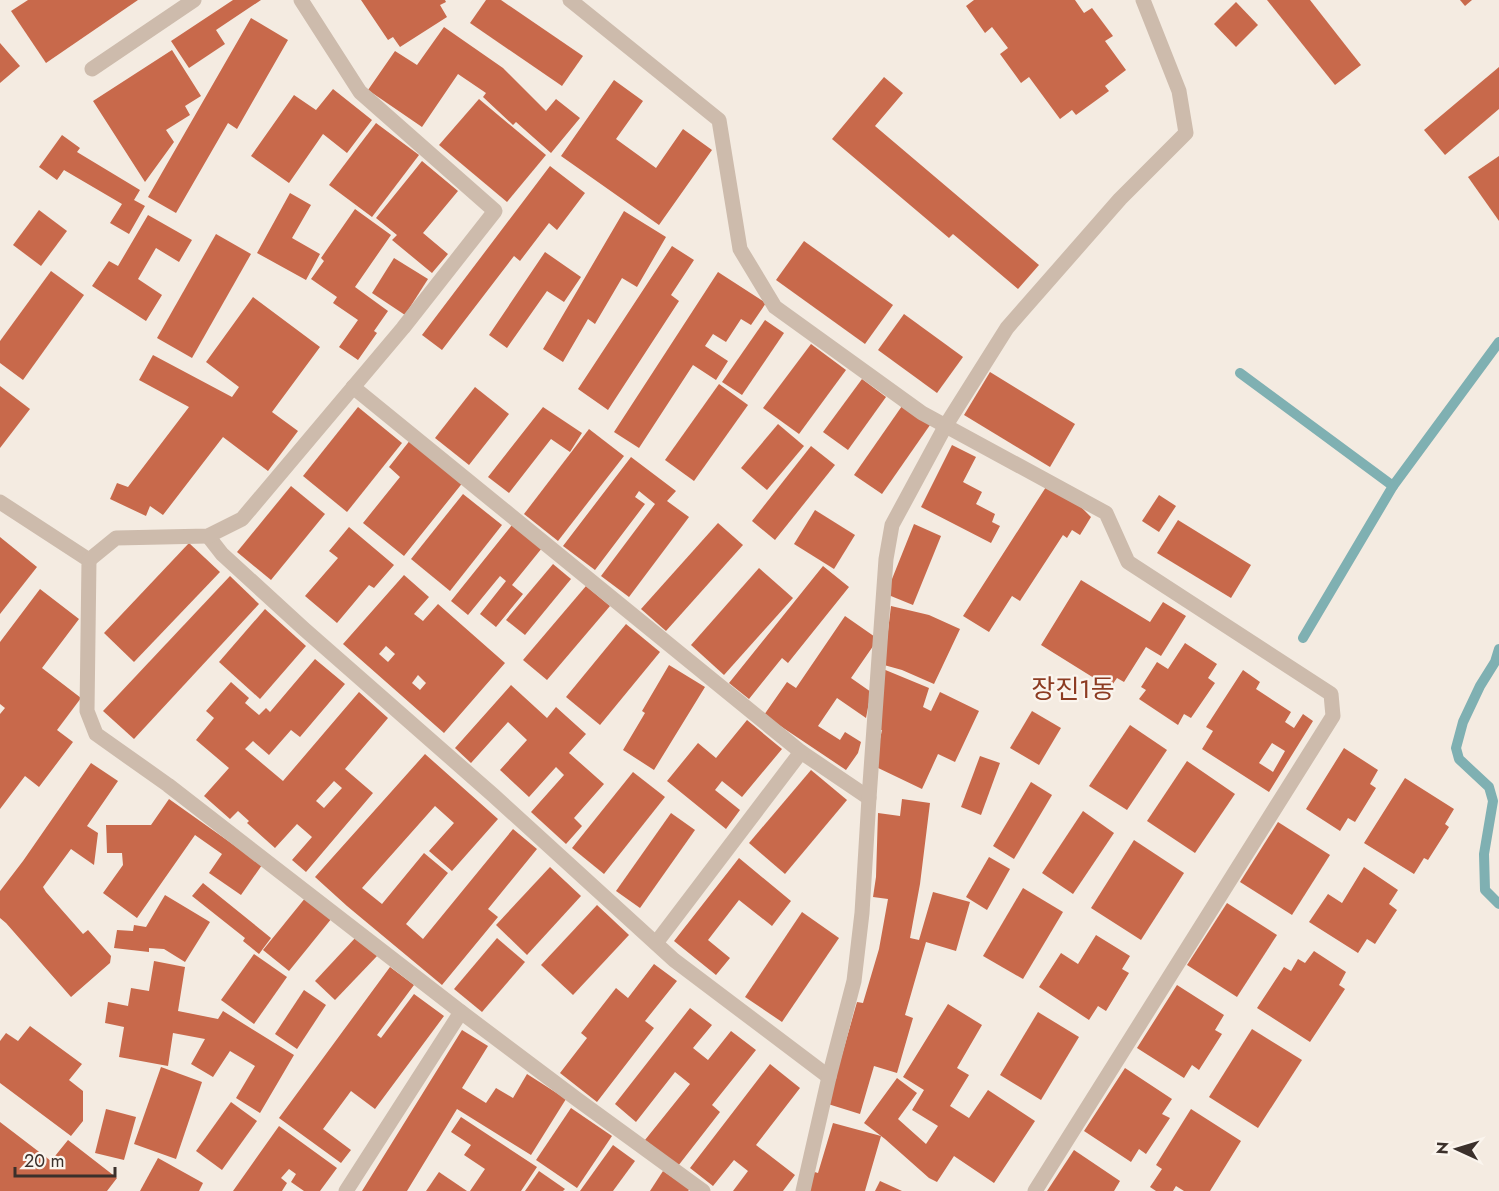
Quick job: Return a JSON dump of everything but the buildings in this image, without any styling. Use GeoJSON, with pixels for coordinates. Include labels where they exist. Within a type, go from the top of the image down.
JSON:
{"type":"FeatureCollection","features":[{"type":"Feature","properties":{"kind":"street"},"geometry":{"type":"LineString","coordinates":[[92,69],[194,0]]}},
{"type":"Feature","properties":{"kind":"street"},"geometry":{"type":"LineString","coordinates":[[89,560],[116,538],[208,536],[242,519],[403,328],[495,211],[360,93],[301,0]]}},
{"type":"Feature","properties":{"kind":"street"},"geometry":{"type":"LineString","coordinates":[[803,1191],[854,981],[862,913],[885,569],[892,525],[946,425],[1007,328],[1120,199],[1186,133],[1179,91],[1143,0]]}},
{"type":"Feature","properties":{"kind":"street"},"geometry":{"type":"LineString","coordinates":[[575,1],[719,120],[740,249],[775,307],[922,413],[1106,513],[1128,562],[1331,694],[1333,716],[1035,1191]]}},
{"type":"Feature","properties":{"kind":"street"},"geometry":{"type":"LineString","coordinates":[[353,387],[801,752],[869,798]]}},
{"type":"Feature","properties":{"kind":"street"},"geometry":{"type":"LineString","coordinates":[[0,502],[89,560]]}},
{"type":"Feature","properties":{"kind":"street"},"geometry":{"type":"LineString","coordinates":[[208,536],[222,554],[304,629],[493,795],[674,960],[829,1077]]}},
{"type":"Feature","properties":{"kind":"street"},"geometry":{"type":"LineString","coordinates":[[89,560],[87,711],[96,734],[168,785],[461,1012],[703,1191]]}},
{"type":"Feature","properties":{"kind":"street"},"geometry":{"type":"LineString","coordinates":[[656,943],[801,752]]}},
{"type":"Feature","properties":{"kind":"street"},"geometry":{"type":"LineString","coordinates":[[346,1191],[461,1012]]}},
{"type":"Feature","properties":{"kind":"waterway"},"geometry":{"type":"LineString","coordinates":[[1303,638],[1393,486],[1499,342]]}},
{"type":"Feature","properties":{"kind":"waterway"},"geometry":{"type":"LineString","coordinates":[[1240,373],[1393,486]]}},
{"type":"Feature","properties":{"kind":"waterway"},"geometry":{"type":"LineString","coordinates":[[1499,649],[1495,662],[1480,686],[1463,722],[1456,748],[1459,759],[1489,787],[1493,801],[1484,854],[1485,890],[1499,904]]}},
{"type":"Feature","properties":{"kind":"district","name":"장진1동"},"geometry":{"type":"Point","coordinates":[1073,689]}}]}
